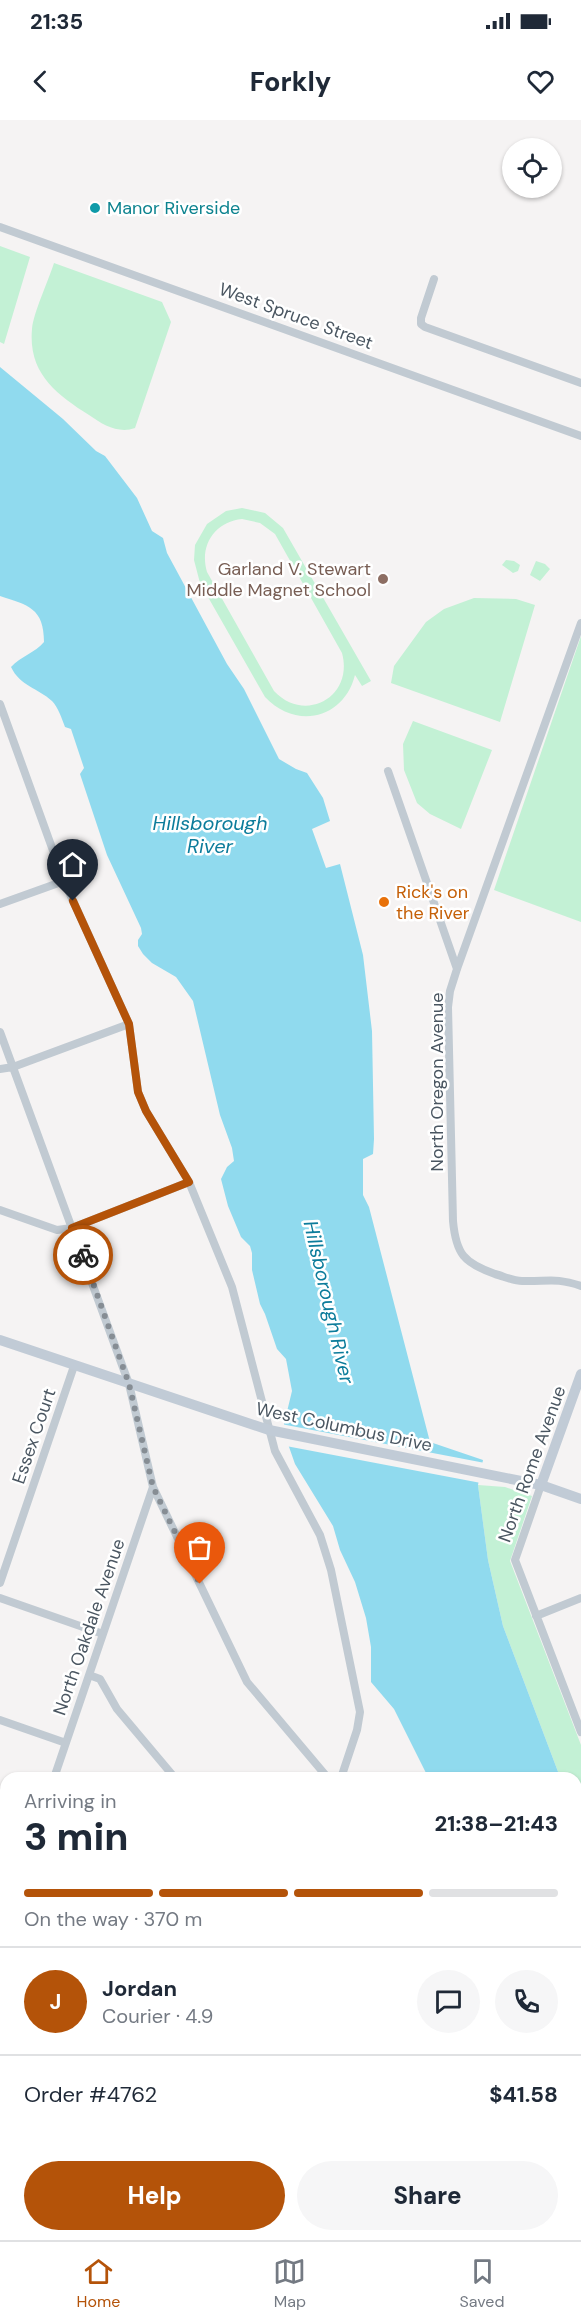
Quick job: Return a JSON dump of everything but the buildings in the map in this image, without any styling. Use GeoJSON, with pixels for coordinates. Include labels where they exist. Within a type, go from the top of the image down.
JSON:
{"type":"FeatureCollection","features":[{"type":"Feature","properties":{"kind":"main road","name":"West Columbus Drive"},"geometry":{"type":"LineString","coordinates":[[0,1340],[283,1434],[541,1485],[581,1499]]}},
{"type":"Feature","properties":{"kind":"main road","name":"North Rome Avenue"},"geometry":{"type":"LineString","coordinates":[[541,1485],[578,1391],[581,1374]]}},
{"type":"Feature","properties":{"kind":"street","name":"West Spruce Street"},"geometry":{"type":"LineString","coordinates":[[0,227],[581,436]]}},
{"type":"Feature","properties":{"kind":"street"},"geometry":{"type":"LineString","coordinates":[[434,279],[421,318],[421,324],[425,327],[581,383]]}},
{"type":"Feature","properties":{"kind":"street","name":"North Oregon Avenue"},"geometry":{"type":"LineString","coordinates":[[581,624],[457,969],[448,1007],[453,1221],[454,1239],[458,1250],[475,1266],[513,1280],[554,1279],[581,1286]]}},
{"type":"Feature","properties":{"kind":"street"},"geometry":{"type":"LineString","coordinates":[[0,704],[64,881],[129,1024],[138,1092],[146,1111],[189,1182],[232,1287],[275,1451],[320,1534],[331,1570],[360,1712],[357,1730],[343,1772]]}},
{"type":"Feature","properties":{"kind":"street"},"geometry":{"type":"LineString","coordinates":[[388,771],[457,969]]}},
{"type":"Feature","properties":{"kind":"street"},"geometry":{"type":"LineString","coordinates":[[0,904],[64,881]]}},
{"type":"Feature","properties":{"kind":"street"},"geometry":{"type":"LineString","coordinates":[[0,1069],[13,1067],[129,1024]]}},
{"type":"Feature","properties":{"kind":"street"},"geometry":{"type":"LineString","coordinates":[[0,1032],[129,1384],[153,1487],[247,1682],[323,1772]]}},
{"type":"Feature","properties":{"kind":"street"},"geometry":{"type":"LineString","coordinates":[[0,1210],[57,1230],[72,1228],[189,1182]]}},
{"type":"Feature","properties":{"kind":"street","name":"Essex Court"},"geometry":{"type":"LineString","coordinates":[[0,1583],[74,1366]]}},
{"type":"Feature","properties":{"kind":"street","name":"North Rome Avenue"},"geometry":{"type":"LineString","coordinates":[[541,1485],[515,1560],[581,1732]]}},
{"type":"Feature","properties":{"kind":"street","name":"North Oakdale Avenue"},"geometry":{"type":"LineString","coordinates":[[56,1772],[153,1487]]}},
{"type":"Feature","properties":{"kind":"street"},"geometry":{"type":"LineString","coordinates":[[0,1598],[104,1634]]}},
{"type":"Feature","properties":{"kind":"street"},"geometry":{"type":"LineString","coordinates":[[536,1616],[581,1598]]}},
{"type":"Feature","properties":{"kind":"street"},"geometry":{"type":"LineString","coordinates":[[89,1675],[100,1679],[117,1709],[170,1772]]}},
{"type":"Feature","properties":{"kind":"street"},"geometry":{"type":"LineString","coordinates":[[0,1720],[66,1743]]}},
{"type":"Feature","properties":{"kind":"green space"},"geometry":{"type":"Polygon","coordinates":[[[0,246],[30,257],[4,344],[0,342],[0,246]]]}},
{"type":"Feature","properties":{"kind":"green space"},"geometry":{"type":"Polygon","coordinates":[[[54,263],[162,302],[171,322],[135,428],[123,430],[111,428],[100,422],[55,390],[40,370],[32,344],[32,329],[54,263]]]}},
{"type":"Feature","properties":{"kind":"green space"},"geometry":{"type":"Polygon","coordinates":[[[242,508],[265,513],[283,528],[371,681],[362,686],[355,675],[341,702],[330,710],[318,715],[291,714],[277,707],[265,697],[200,583],[194,560],[195,545],[207,524],[226,511],[242,508]],[[242,519],[232,521],[217,530],[207,544],[205,562],[207,572],[274,691],[286,701],[299,705],[312,705],[324,701],[334,693],[341,682],[344,669],[342,653],[275,534],[260,523],[242,519]]]}},
{"type":"Feature","properties":{"kind":"green space"},"geometry":{"type":"Polygon","coordinates":[[[506,560],[520,565],[518,571],[513,573],[502,565],[506,560]]]}},
{"type":"Feature","properties":{"kind":"green space"},"geometry":{"type":"Polygon","coordinates":[[[536,561],[545,564],[550,569],[540,581],[530,575],[536,561]]]}},
{"type":"Feature","properties":{"kind":"green space"},"geometry":{"type":"Polygon","coordinates":[[[474,598],[516,599],[535,605],[500,722],[391,683],[394,666],[426,622],[444,609],[474,598]]]}},
{"type":"Feature","properties":{"kind":"green space"},"geometry":{"type":"Polygon","coordinates":[[[581,636],[581,922],[494,890],[581,636]]]}},
{"type":"Feature","properties":{"kind":"green space"},"geometry":{"type":"Polygon","coordinates":[[[413,721],[492,750],[461,829],[430,814],[417,803],[404,770],[403,744],[413,721]]]}},
{"type":"Feature","properties":{"kind":"green space"},"geometry":{"type":"Polygon","coordinates":[[[478,1485],[505,1487],[532,1496],[510,1561],[581,1745],[581,1772],[558,1772],[503,1626],[488,1560],[478,1485]]]}},
{"type":"Feature","properties":{"kind":"water","name":"Hillsborough River"},"geometry":{"type":"Polygon","coordinates":[[[0,367],[63,419],[96,451],[105,456],[137,498],[152,531],[163,538],[167,553],[227,664],[244,689],[279,759],[307,773],[323,798],[330,821],[312,829],[326,868],[340,864],[363,955],[372,1031],[374,1139],[373,1154],[363,1159],[363,1195],[369,1207],[430,1442],[483,1460],[478,1485],[488,1560],[503,1626],[558,1772],[426,1772],[394,1709],[371,1682],[371,1647],[366,1618],[355,1582],[340,1550],[333,1526],[295,1464],[288,1444],[284,1424],[292,1391],[286,1359],[277,1349],[260,1304],[252,1270],[250,1246],[241,1237],[228,1206],[221,1179],[227,1167],[234,1161],[232,1148],[220,1115],[193,1001],[176,977],[152,963],[138,946],[138,940],[142,934],[141,928],[107,855],[80,774],[84,768],[71,729],[65,727],[52,701],[24,683],[11,667],[44,642],[41,622],[37,615],[26,606],[0,596],[0,367]]]}},
{"type":"Feature","properties":{"kind":"pier"},"geometry":{"type":"Polygon","coordinates":[[[281,1424],[485,1463],[481,1483],[286,1446],[281,1424]]]}},
{"type":"Feature","properties":{"kind":"way so far"},"geometry":{"type":"LineString","coordinates":[[83,1255],[129,1384],[153,1487],[200,1584]]}},
{"type":"Feature","properties":{"kind":"place","name":"Manor Riverside"},"geometry":{"type":"Point","coordinates":[95,208]}},
{"type":"Feature","properties":{"kind":"place","name":"Garland V. Stewart Middle Magnet School"},"geometry":{"type":"Point","coordinates":[383,579]}},
{"type":"Feature","properties":{"kind":"place","name":"Rick's on the River"},"geometry":{"type":"Point","coordinates":[384,902]}},
{"type":"Feature","properties":{"kind":"route"},"geometry":{"type":"LineString","coordinates":[[73,901],[129,1024],[138,1092],[146,1111],[189,1182],[72,1228],[83,1255]]}}]}
